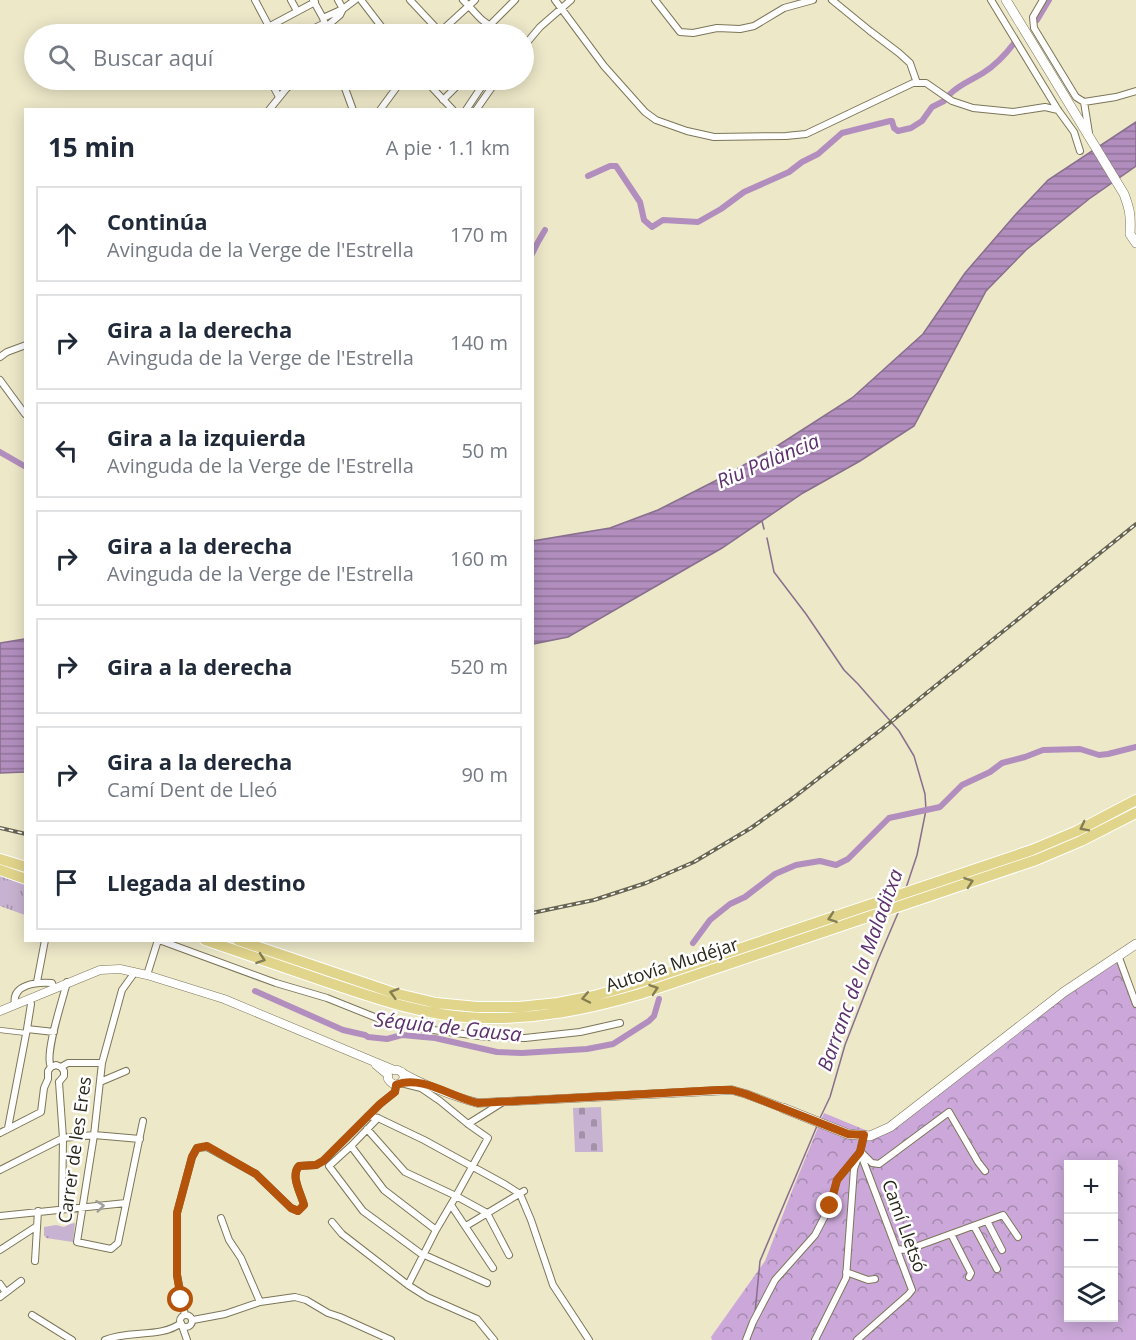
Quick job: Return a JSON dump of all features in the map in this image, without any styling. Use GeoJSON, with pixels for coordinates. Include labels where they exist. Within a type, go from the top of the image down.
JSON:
{"type":"FeatureCollection","features":[{"type":"Feature","properties":{"kind":"highway","name":"Autovía Mudéjar"},"geometry":{"type":"LineString","coordinates":[[211,942],[392,1004],[436,1013],[480,1018],[520,1018],[557,1014],[608,1003],[879,913],[914,896],[1077,831],[1136,800]]}},
{"type":"Feature","properties":{"kind":"highway","name":"Autovía Mudéjar"},"geometry":{"type":"LineString","coordinates":[[244,942],[394,993],[436,1003],[477,1007],[519,1007],[558,1003],[614,990],[887,899],[914,896],[1036,860],[1081,841],[1136,813]]}},
{"type":"Feature","properties":{"kind":"highway"},"geometry":{"type":"LineString","coordinates":[[0,859],[24,866]]}},
{"type":"Feature","properties":{"kind":"highway"},"geometry":{"type":"LineString","coordinates":[[0,870],[24,878]]}},
{"type":"Feature","properties":{"kind":"main road"},"geometry":{"type":"LineString","coordinates":[[1006,0],[1124,194],[1134,215],[1130,234],[1136,243]]}},
{"type":"Feature","properties":{"kind":"main road"},"geometry":{"type":"LineString","coordinates":[[1124,194],[1136,204]]}},
{"type":"Feature","properties":{"kind":"main road"},"geometry":{"type":"LineString","coordinates":[[783,1108],[848,1134],[870,1136],[890,1127],[1064,992],[1136,944]]}},
{"type":"Feature","properties":{"kind":"street"},"geometry":{"type":"LineString","coordinates":[[255,0],[268,24]]}},
{"type":"Feature","properties":{"kind":"street"},"geometry":{"type":"LineString","coordinates":[[291,0],[297,11]]}},
{"type":"Feature","properties":{"kind":"street"},"geometry":{"type":"LineString","coordinates":[[338,0],[343,9]]}},
{"type":"Feature","properties":{"kind":"street"},"geometry":{"type":"LineString","coordinates":[[273,24],[314,1],[325,23],[355,0]]}},
{"type":"Feature","properties":{"kind":"street"},"geometry":{"type":"LineString","coordinates":[[361,0],[379,24]]}},
{"type":"Feature","properties":{"kind":"street"},"geometry":{"type":"LineString","coordinates":[[410,0],[431,24]]}},
{"type":"Feature","properties":{"kind":"street"},"geometry":{"type":"LineString","coordinates":[[463,0],[488,24]]}},
{"type":"Feature","properties":{"kind":"street"},"geometry":{"type":"LineString","coordinates":[[449,24],[475,0]]}},
{"type":"Feature","properties":{"kind":"street"},"geometry":{"type":"LineString","coordinates":[[492,24],[515,0]]}},
{"type":"Feature","properties":{"kind":"street"},"geometry":{"type":"LineString","coordinates":[[555,0],[604,66],[645,112],[656,120],[687,132],[714,137],[806,134],[913,83],[926,83],[952,101],[973,108],[1013,112],[1045,107],[1058,110]]}},
{"type":"Feature","properties":{"kind":"street"},"geometry":{"type":"LineString","coordinates":[[534,34],[571,0]]}},
{"type":"Feature","properties":{"kind":"street"},"geometry":{"type":"LineString","coordinates":[[655,0],[680,32],[693,33],[717,28],[740,29],[754,26],[784,8],[813,0]]}},
{"type":"Feature","properties":{"kind":"street"},"geometry":{"type":"LineString","coordinates":[[832,0],[910,63],[917,83]]}},
{"type":"Feature","properties":{"kind":"street"},"geometry":{"type":"LineString","coordinates":[[991,0],[1058,110],[1074,132],[1080,151]]}},
{"type":"Feature","properties":{"kind":"street"},"geometry":{"type":"LineString","coordinates":[[1043,0],[1033,17],[1034,28],[1076,96],[1084,102],[1093,143]]}},
{"type":"Feature","properties":{"kind":"street"},"geometry":{"type":"LineString","coordinates":[[275,90],[279,97]]}},
{"type":"Feature","properties":{"kind":"street"},"geometry":{"type":"LineString","coordinates":[[271,108],[286,90]]}},
{"type":"Feature","properties":{"kind":"street"},"geometry":{"type":"LineString","coordinates":[[345,90],[351,108]]}},
{"type":"Feature","properties":{"kind":"street"},"geometry":{"type":"LineString","coordinates":[[381,108],[394,90]]}},
{"type":"Feature","properties":{"kind":"street"},"geometry":{"type":"LineString","coordinates":[[434,90],[451,108]]}},
{"type":"Feature","properties":{"kind":"street"},"geometry":{"type":"LineString","coordinates":[[442,100],[452,90]]}},
{"type":"Feature","properties":{"kind":"street"},"geometry":{"type":"LineString","coordinates":[[467,108],[479,90]]}},
{"type":"Feature","properties":{"kind":"street"},"geometry":{"type":"LineString","coordinates":[[477,108],[490,90]]}},
{"type":"Feature","properties":{"kind":"street"},"geometry":{"type":"LineString","coordinates":[[1084,102],[1116,98],[1136,91]]}},
{"type":"Feature","properties":{"kind":"street"},"geometry":{"type":"LineString","coordinates":[[1,356],[24,346]]}},
{"type":"Feature","properties":{"kind":"street"},"geometry":{"type":"LineString","coordinates":[[0,380],[24,413]]}},
{"type":"Feature","properties":{"kind":"street"},"geometry":{"type":"LineString","coordinates":[[37,982],[45,942]]}},
{"type":"Feature","properties":{"kind":"street"},"geometry":{"type":"LineString","coordinates":[[147,975],[157,942]]}},
{"type":"Feature","properties":{"kind":"street"},"geometry":{"type":"LineString","coordinates":[[163,942],[276,983],[327,998],[382,1020],[410,1027],[487,1037],[525,1038],[579,1032],[620,1023]]}},
{"type":"Feature","properties":{"kind":"street"},"geometry":{"type":"LineString","coordinates":[[1118,955],[1136,1004]]}},
{"type":"Feature","properties":{"kind":"street"},"geometry":{"type":"LineString","coordinates":[[0,1011],[100,970],[120,969],[224,999],[368,1058],[396,1078],[421,1088],[488,1138],[408,1285]]}},
{"type":"Feature","properties":{"kind":"street","name":"Carrer de les Eres"},"geometry":{"type":"LineString","coordinates":[[126,1203],[118,1243],[115,1246],[111,1249],[77,1242],[94,1135],[102,1063],[122,990],[135,972]]}},
{"type":"Feature","properties":{"kind":"street"},"geometry":{"type":"LineString","coordinates":[[15,1005],[14,999],[21,988],[37,982],[52,982],[54,988]]}},
{"type":"Feature","properties":{"kind":"street"},"geometry":{"type":"LineString","coordinates":[[51,1067],[48,1062],[67,982]]}},
{"type":"Feature","properties":{"kind":"street"},"geometry":{"type":"LineString","coordinates":[[8,1128],[27,1031],[31,1004],[29,999]]}},
{"type":"Feature","properties":{"kind":"street"},"geometry":{"type":"LineString","coordinates":[[0,1030],[54,1032]]}},
{"type":"Feature","properties":{"kind":"street"},"geometry":{"type":"LineString","coordinates":[[61,1067],[68,1063],[102,1063]]}},
{"type":"Feature","properties":{"kind":"street"},"geometry":{"type":"LineString","coordinates":[[0,1133],[41,1112],[48,1071],[56,1065],[61,1067],[64,1071],[64,1076],[59,1082],[63,1138],[62,1210]]}},
{"type":"Feature","properties":{"kind":"street"},"geometry":{"type":"LineString","coordinates":[[100,1082],[126,1071]]}},
{"type":"Feature","properties":{"kind":"street"},"geometry":{"type":"LineString","coordinates":[[396,1078],[427,1084],[466,1101],[478,1103],[732,1090],[783,1108]]}},
{"type":"Feature","properties":{"kind":"street"},"geometry":{"type":"LineString","coordinates":[[185,1315],[177,1275],[177,1213],[192,1157],[197,1148],[207,1146],[256,1174],[291,1208],[298,1211],[304,1205],[294,1176],[295,1171],[299,1166],[316,1165],[323,1161],[380,1104],[396,1078]]}},
{"type":"Feature","properties":{"kind":"street"},"geometry":{"type":"LineString","coordinates":[[48,1079],[59,1082]]}},
{"type":"Feature","properties":{"kind":"street"},"geometry":{"type":"LineString","coordinates":[[468,1124],[503,1102]]}},
{"type":"Feature","properties":{"kind":"street"},"geometry":{"type":"LineString","coordinates":[[860,1152],[872,1163],[879,1164],[949,1112],[985,1171]]}},
{"type":"Feature","properties":{"kind":"street"},"geometry":{"type":"LineString","coordinates":[[368,1116],[378,1118],[424,1140],[522,1193],[553,1285],[589,1340]]}},
{"type":"Feature","properties":{"kind":"street"},"geometry":{"type":"LineString","coordinates":[[378,1118],[329,1166],[363,1211],[423,1255],[487,1283]]}},
{"type":"Feature","properties":{"kind":"street"},"geometry":{"type":"LineString","coordinates":[[0,1216],[126,1203],[143,1121]]}},
{"type":"Feature","properties":{"kind":"street"},"geometry":{"type":"LineString","coordinates":[[368,1129],[405,1172],[456,1196],[487,1214],[509,1254]]}},
{"type":"Feature","properties":{"kind":"street"},"geometry":{"type":"LineString","coordinates":[[0,1170],[63,1138],[94,1135],[140,1139]]}},
{"type":"Feature","properties":{"kind":"street"},"geometry":{"type":"LineString","coordinates":[[815,1340],[846,1278],[854,1170],[864,1135]]}},
{"type":"Feature","properties":{"kind":"street"},"geometry":{"type":"LineString","coordinates":[[351,1146],[384,1190],[436,1230]]}},
{"type":"Feature","properties":{"kind":"street"},"geometry":{"type":"LineString","coordinates":[[746,1340],[775,1280],[815,1235],[830,1206],[837,1180],[860,1152]]}},
{"type":"Feature","properties":{"kind":"street","name":"Camí Lletsó"},"geometry":{"type":"LineString","coordinates":[[857,1340],[912,1290],[860,1152]]}},
{"type":"Feature","properties":{"kind":"street"},"geometry":{"type":"LineString","coordinates":[[466,1226],[522,1193]]}},
{"type":"Feature","properties":{"kind":"street"},"geometry":{"type":"LineString","coordinates":[[451,1205],[493,1268]]}},
{"type":"Feature","properties":{"kind":"street"},"geometry":{"type":"LineString","coordinates":[[35,1261],[38,1211]]}},
{"type":"Feature","properties":{"kind":"street"},"geometry":{"type":"LineString","coordinates":[[897,1249],[907,1250],[1004,1215],[1018,1237]]}},
{"type":"Feature","properties":{"kind":"street"},"geometry":{"type":"LineString","coordinates":[[221,1218],[229,1240],[241,1258],[260,1302]]}},
{"type":"Feature","properties":{"kind":"street"},"geometry":{"type":"LineString","coordinates":[[987,1221],[1002,1250]]}},
{"type":"Feature","properties":{"kind":"street"},"geometry":{"type":"LineString","coordinates":[[332,1222],[342,1234],[408,1285],[427,1297],[477,1319],[494,1340]]}},
{"type":"Feature","properties":{"kind":"street"},"geometry":{"type":"LineString","coordinates":[[0,1250],[38,1226]]}},
{"type":"Feature","properties":{"kind":"street"},"geometry":{"type":"LineString","coordinates":[[974,1226],[997,1269]]}},
{"type":"Feature","properties":{"kind":"street"},"geometry":{"type":"LineString","coordinates":[[951,1234],[969,1267],[971,1273],[969,1277]]}},
{"type":"Feature","properties":{"kind":"street"},"geometry":{"type":"LineString","coordinates":[[846,1272],[868,1280],[875,1279]]}},
{"type":"Feature","properties":{"kind":"street"},"geometry":{"type":"LineString","coordinates":[[0,1284],[3,1294],[21,1281]]}},
{"type":"Feature","properties":{"kind":"street"},"geometry":{"type":"LineString","coordinates":[[192,1320],[225,1314],[260,1302],[295,1298],[306,1300],[391,1340]]}},
{"type":"Feature","properties":{"kind":"street"},"geometry":{"type":"LineString","coordinates":[[33,1315],[72,1340]]}},
{"type":"Feature","properties":{"kind":"street"},"geometry":{"type":"LineString","coordinates":[[185,1315],[190,1315],[192,1320]]}},
{"type":"Feature","properties":{"kind":"street"},"geometry":{"type":"LineString","coordinates":[[185,1315],[181,1318],[181,1323],[187,1340]]}},
{"type":"Feature","properties":{"kind":"street"},"geometry":{"type":"LineString","coordinates":[[181,1323],[188,1326],[192,1320]]}},
{"type":"Feature","properties":{"kind":"street"},"geometry":{"type":"LineString","coordinates":[[105,1340],[114,1336],[162,1332],[181,1323]]}},
{"type":"Feature","properties":{"kind":"green space"},"geometry":{"type":"Polygon","coordinates":[[[0,875],[24,884],[24,915],[0,906],[0,875]]]}},
{"type":"Feature","properties":{"kind":"green space"},"geometry":{"type":"Polygon","coordinates":[[[1118,955],[1136,998],[1136,1340],[712,1340],[711,1337],[765,1261],[824,1113],[875,1134],[1118,955]]]}},
{"type":"Feature","properties":{"kind":"green space"},"geometry":{"type":"Polygon","coordinates":[[[601,1107],[603,1152],[575,1152],[573,1108],[601,1107]]]}},
{"type":"Feature","properties":{"kind":"green space"},"geometry":{"type":"Polygon","coordinates":[[[75,1223],[73,1242],[46,1238],[44,1235],[44,1227],[56,1225],[64,1227],[75,1223]]]}},
{"type":"Feature","properties":{"kind":"water","name":"Riu Palància"},"geometry":{"type":"Polygon","coordinates":[[[1136,122],[1136,166],[1089,199],[1026,250],[986,291],[914,426],[860,461],[803,493],[722,548],[568,637],[534,644],[534,541],[610,528],[658,510],[774,448],[852,398],[923,334],[965,273],[1048,180],[1136,122]]]}},
{"type":"Feature","properties":{"kind":"water"},"geometry":{"type":"Polygon","coordinates":[[[24,639],[24,772],[0,773],[0,643],[24,639]]]}},
{"type":"Feature","properties":{"kind":"waterway"},"geometry":{"type":"LineString","coordinates":[[1037,20],[1049,0]]}},
{"type":"Feature","properties":{"kind":"waterway"},"geometry":{"type":"LineString","coordinates":[[950,94],[992,66],[1015,42]]}},
{"type":"Feature","properties":{"kind":"waterway"},"geometry":{"type":"LineString","coordinates":[[588,176],[610,166],[616,166],[640,202],[644,220],[652,227],[663,220],[698,222],[744,192],[789,172],[818,154],[842,133],[890,121],[898,131],[911,128],[922,121],[932,107],[944,101]]}},
{"type":"Feature","properties":{"kind":"waterway"},"geometry":{"type":"LineString","coordinates":[[534,250],[545,230]]}},
{"type":"Feature","properties":{"kind":"waterway"},"geometry":{"type":"LineString","coordinates":[[0,452],[24,466]]}},
{"type":"Feature","properties":{"kind":"waterway","name":"Barranc de la Maladitxa"},"geometry":{"type":"LineString","coordinates":[[762,521],[764,529]]}},
{"type":"Feature","properties":{"kind":"waterway","name":"Barranc de la Maladitxa"},"geometry":{"type":"LineString","coordinates":[[767,538],[774,572],[844,670],[899,731],[914,756],[925,794],[926,810],[917,855],[906,888]]}},
{"type":"Feature","properties":{"kind":"waterway","name":"Séquia de Gausa"},"geometry":{"type":"LineString","coordinates":[[693,943],[710,920],[775,874],[796,865],[820,861],[836,865],[848,859],[889,818],[940,807],[962,785],[990,772],[1002,763],[1043,750],[1080,749],[1099,755],[1136,747]]}},
{"type":"Feature","properties":{"kind":"waterway","name":"Barranc de la Maladitxa"},"geometry":{"type":"LineString","coordinates":[[820,1118],[830,1097],[845,1045],[898,913]]}},
{"type":"Feature","properties":{"kind":"waterway","name":"Séquia de Gausa"},"geometry":{"type":"LineString","coordinates":[[255,991],[343,1030],[368,1037],[387,1039],[402,1035],[435,1038],[497,1052],[522,1053],[587,1049],[613,1044],[649,1021],[654,1016],[659,999]]}},
{"type":"Feature","properties":{"kind":"waterway","name":"Barranc de la Maladitxa"},"geometry":{"type":"LineString","coordinates":[[755,1313],[760,1261],[817,1126]]}},
{"type":"Feature","properties":{"kind":"railway"},"geometry":{"type":"LineString","coordinates":[[534,913],[594,900],[646,883],[694,862],[751,828],[882,729],[1136,524]]}},
{"type":"Feature","properties":{"kind":"railway"},"geometry":{"type":"LineString","coordinates":[[0,828],[24,834]]}},
{"type":"Feature","properties":{"kind":"route"},"geometry":{"type":"LineString","coordinates":[[181,1300],[177,1275],[177,1213],[192,1157],[197,1148],[207,1146],[256,1174],[291,1208],[298,1211],[304,1205],[294,1176],[299,1166],[316,1165],[323,1161],[395,1092],[396,1085],[402,1082],[427,1084],[466,1101],[478,1103],[719,1090],[732,1090],[746,1094],[848,1134],[864,1135],[860,1152],[837,1180],[830,1206]]}}]}
